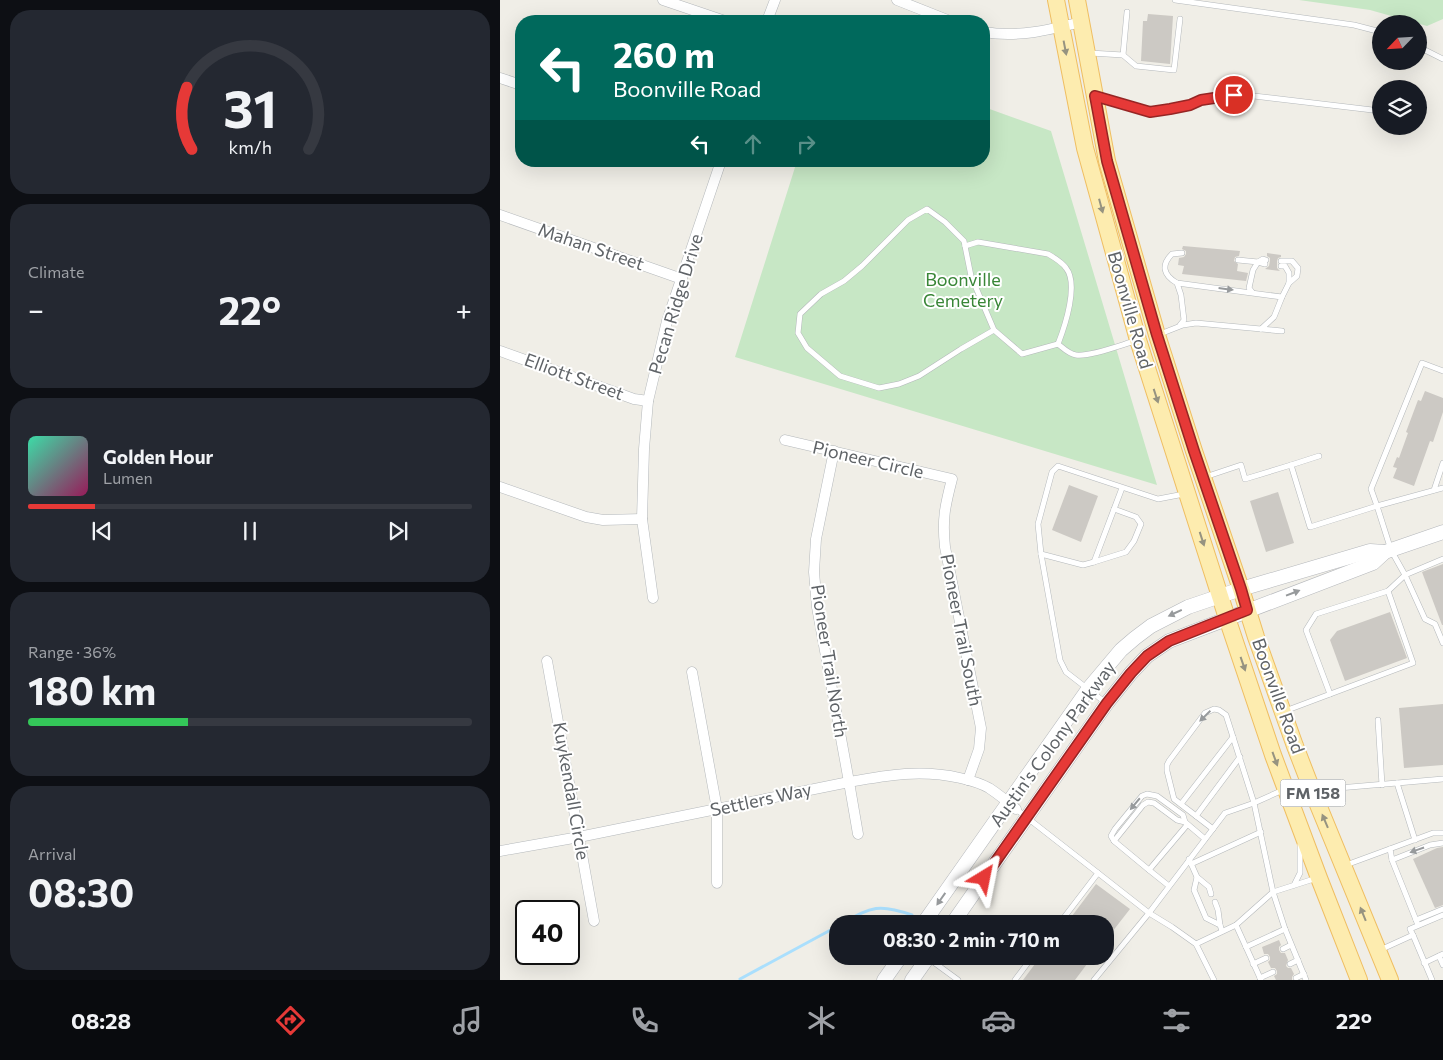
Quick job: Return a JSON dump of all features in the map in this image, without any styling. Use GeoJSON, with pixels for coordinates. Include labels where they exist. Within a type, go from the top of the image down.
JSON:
{"type":"FeatureCollection","features":[{"type":"Feature","properties":{"kind":"main road","name":"Boonville Road"},"geometry":{"type":"LineString","coordinates":[[1056,0],[1085,148],[1138,340],[1227,618],[1286,789],[1360,980]]}},
{"type":"Feature","properties":{"kind":"main road","name":"Boonville Road"},"geometry":{"type":"LineString","coordinates":[[1077,0],[1107,161],[1157,335],[1247,610],[1283,711],[1312,790],[1390,980]]}},
{"type":"Feature","properties":{"kind":"main road"},"geometry":{"type":"LineString","coordinates":[[1138,340],[1157,335]]}},
{"type":"Feature","properties":{"kind":"main road"},"geometry":{"type":"LineString","coordinates":[[1319,878],[1343,866]]}},
{"type":"Feature","properties":{"kind":"street"},"geometry":{"type":"LineString","coordinates":[[663,0],[707,15]]}},
{"type":"Feature","properties":{"kind":"street"},"geometry":{"type":"LineString","coordinates":[[769,15],[774,0]]}},
{"type":"Feature","properties":{"kind":"street"},"geometry":{"type":"LineString","coordinates":[[897,0],[935,15]]}},
{"type":"Feature","properties":{"kind":"street"},"geometry":{"type":"LineString","coordinates":[[990,33],[1018,35],[1081,22]]}},
{"type":"Feature","properties":{"kind":"street"},"geometry":{"type":"LineString","coordinates":[[500,78],[515,83]]}},
{"type":"Feature","properties":{"kind":"street","name":"Pecan Ridge Drive"},"geometry":{"type":"LineString","coordinates":[[653,598],[642,520],[644,449],[648,401],[667,321],[718,167]]}},
{"type":"Feature","properties":{"kind":"street","name":"Mahan Street"},"geometry":{"type":"LineString","coordinates":[[500,215],[682,279]]}},
{"type":"Feature","properties":{"kind":"street","name":"Elliott Street"},"geometry":{"type":"LineString","coordinates":[[500,351],[634,398],[648,401]]}},
{"type":"Feature","properties":{"kind":"street","name":"Pioneer Circle"},"geometry":{"type":"LineString","coordinates":[[785,440],[952,479]]}},
{"type":"Feature","properties":{"kind":"street","name":"Pioneer Trail North"},"geometry":{"type":"LineString","coordinates":[[834,451],[816,539],[814,572],[817,606],[858,834]]}},
{"type":"Feature","properties":{"kind":"street","name":"Pioneer Trail South"},"geometry":{"type":"LineString","coordinates":[[952,479],[944,507],[945,547],[981,728],[979,750],[968,780]]}},
{"type":"Feature","properties":{"kind":"street"},"geometry":{"type":"LineString","coordinates":[[500,487],[586,517],[603,520],[642,520]]}},
{"type":"Feature","properties":{"kind":"street","name":"Austin's Colony Parkway"},"geometry":{"type":"LineString","coordinates":[[931,915],[1147,656],[1169,641],[1373,562],[1388,551],[1443,532]]}},
{"type":"Feature","properties":{"kind":"street","name":"Austin's Colony Parkway"},"geometry":{"type":"LineString","coordinates":[[957,915],[1089,688],[1121,650],[1151,626],[1188,607],[1370,550],[1388,551]]}},
{"type":"Feature","properties":{"kind":"street","name":"Kuykendall Circle"},"geometry":{"type":"LineString","coordinates":[[547,661],[594,921]]}},
{"type":"Feature","properties":{"kind":"street"},"geometry":{"type":"LineString","coordinates":[[692,672],[717,809],[717,883]]}},
{"type":"Feature","properties":{"kind":"street","name":"Settlers Way"},"geometry":{"type":"LineString","coordinates":[[500,852],[887,775],[941,774],[968,780],[988,788],[1017,810]]}},
{"type":"Feature","properties":{"kind":"street"},"geometry":{"type":"LineString","coordinates":[[884,980],[895,965]]}},
{"type":"Feature","properties":{"kind":"street"},"geometry":{"type":"LineString","coordinates":[[912,980],[922,965]]}},
{"type":"Feature","properties":{"kind":"lane"},"geometry":{"type":"LineString","coordinates":[[1175,0],[1354,25],[1372,30]]}},
{"type":"Feature","properties":{"kind":"lane"},"geometry":{"type":"LineString","coordinates":[[1122,55],[1127,12]]}},
{"type":"Feature","properties":{"kind":"lane"},"geometry":{"type":"LineString","coordinates":[[1087,52],[1122,55],[1136,66],[1174,70],[1180,19]]}},
{"type":"Feature","properties":{"kind":"lane"},"geometry":{"type":"LineString","coordinates":[[1428,52],[1443,59]]}},
{"type":"Feature","properties":{"kind":"lane"},"geometry":{"type":"LineString","coordinates":[[1095,96],[1150,112],[1190,105],[1201,100],[1234,95],[1372,110]]}},
{"type":"Feature","properties":{"kind":"lane"},"geometry":{"type":"LineString","coordinates":[[994,330],[919,376],[899,384],[880,388],[840,376],[807,348],[798,333],[800,314],[821,294],[844,281],[862,266],[908,220],[927,209],[945,222],[964,241],[971,276],[994,330],[1022,354],[1058,344]]}},
{"type":"Feature","properties":{"kind":"lane"},"geometry":{"type":"LineString","coordinates":[[965,246],[978,242],[1048,254],[1068,269],[1071,282],[1068,316],[1058,344]]}},
{"type":"Feature","properties":{"kind":"lane"},"geometry":{"type":"LineString","coordinates":[[1182,253],[1172,254],[1166,260],[1164,268],[1170,279],[1177,283],[1282,297]]}},
{"type":"Feature","properties":{"kind":"lane"},"geometry":{"type":"LineString","coordinates":[[1238,260],[1266,262]]}},
{"type":"Feature","properties":{"kind":"lane"},"geometry":{"type":"LineString","coordinates":[[1261,329],[1274,317],[1289,283],[1290,273],[1281,263],[1292,261],[1298,268],[1297,276],[1289,283]]}},
{"type":"Feature","properties":{"kind":"lane"},"geometry":{"type":"LineString","coordinates":[[1252,292],[1249,288],[1258,262]]}},
{"type":"Feature","properties":{"kind":"lane"},"geometry":{"type":"LineString","coordinates":[[1177,283],[1181,295],[1184,320],[1179,326]]}},
{"type":"Feature","properties":{"kind":"lane"},"geometry":{"type":"LineString","coordinates":[[1157,335],[1179,326],[1196,323],[1282,331]]}},
{"type":"Feature","properties":{"kind":"lane"},"geometry":{"type":"LineString","coordinates":[[1058,344],[1076,355],[1099,352],[1138,340]]}},
{"type":"Feature","properties":{"kind":"lane"},"geometry":{"type":"LineString","coordinates":[[1443,372],[1422,363],[1371,489],[1388,551],[1405,575],[1425,619],[1435,624],[1443,643]]}},
{"type":"Feature","properties":{"kind":"lane"},"geometry":{"type":"LineString","coordinates":[[1203,477],[1241,466],[1245,479],[1319,456]]}},
{"type":"Feature","properties":{"kind":"lane"},"geometry":{"type":"LineString","coordinates":[[1434,490],[1443,463]]}},
{"type":"Feature","properties":{"kind":"lane"},"geometry":{"type":"LineString","coordinates":[[1291,465],[1310,527],[1443,488]]}},
{"type":"Feature","properties":{"kind":"lane"},"geometry":{"type":"LineString","coordinates":[[1107,703],[1066,672],[1060,660],[1041,554],[1038,524],[1052,472],[1058,466],[1158,499],[1187,493]]}},
{"type":"Feature","properties":{"kind":"lane"},"geometry":{"type":"LineString","coordinates":[[1094,562],[1122,488]]}},
{"type":"Feature","properties":{"kind":"lane"},"geometry":{"type":"LineString","coordinates":[[1041,554],[1083,565],[1126,552],[1134,541],[1141,524],[1136,517],[1114,509]]}},
{"type":"Feature","properties":{"kind":"lane"},"geometry":{"type":"LineString","coordinates":[[1330,694],[1306,630],[1316,614],[1388,590],[1405,575],[1443,559]]}},
{"type":"Feature","properties":{"kind":"lane"},"geometry":{"type":"LineString","coordinates":[[1283,711],[1412,663],[1388,590]]}},
{"type":"Feature","properties":{"kind":"lane"},"geometry":{"type":"LineString","coordinates":[[1213,829],[1174,799],[1167,765],[1205,713],[1214,709],[1226,715],[1240,757],[1254,803],[1273,892],[1291,945],[1305,977],[1296,978]]}},
{"type":"Feature","properties":{"kind":"lane"},"geometry":{"type":"LineString","coordinates":[[1378,720],[1382,785]]}},
{"type":"Feature","properties":{"kind":"lane"},"geometry":{"type":"LineString","coordinates":[[1181,804],[1233,737]]}},
{"type":"Feature","properties":{"kind":"lane"},"geometry":{"type":"LineString","coordinates":[[1196,816],[1240,757]]}},
{"type":"Feature","properties":{"kind":"lane"},"geometry":{"type":"LineString","coordinates":[[1312,790],[1443,779]]}},
{"type":"Feature","properties":{"kind":"lane"},"geometry":{"type":"LineString","coordinates":[[1397,784],[1415,840]]}},
{"type":"Feature","properties":{"kind":"lane"},"geometry":{"type":"LineString","coordinates":[[1094,980],[1191,861],[1204,840],[1225,813],[1286,789]]}},
{"type":"Feature","properties":{"kind":"lane"},"geometry":{"type":"LineString","coordinates":[[1169,886],[1114,841],[1111,836],[1114,829],[1142,796],[1147,794],[1157,796],[1176,810],[1182,815],[1186,823],[1204,840]]}},
{"type":"Feature","properties":{"kind":"lane"},"geometry":{"type":"LineString","coordinates":[[1114,841],[1143,805],[1148,802],[1154,803],[1177,820],[1186,823]]}},
{"type":"Feature","properties":{"kind":"lane"},"geometry":{"type":"LineString","coordinates":[[1017,810],[1149,913],[1196,944],[1214,980]]}},
{"type":"Feature","properties":{"kind":"lane"},"geometry":{"type":"LineString","coordinates":[[1149,870],[1186,823]]}},
{"type":"Feature","properties":{"kind":"lane"},"geometry":{"type":"LineString","coordinates":[[1294,885],[1300,873],[1300,827]]}},
{"type":"Feature","properties":{"kind":"lane"},"geometry":{"type":"LineString","coordinates":[[1191,861],[1261,832]]}},
{"type":"Feature","properties":{"kind":"lane"},"geometry":{"type":"LineString","coordinates":[[1343,866],[1433,834],[1443,833]]}},
{"type":"Feature","properties":{"kind":"lane"},"geometry":{"type":"LineString","coordinates":[[1392,860],[1430,845],[1443,843]]}},
{"type":"Feature","properties":{"kind":"lane"},"geometry":{"type":"LineString","coordinates":[[1390,849],[1392,860],[1417,923]]}},
{"type":"Feature","properties":{"kind":"lane"},"geometry":{"type":"LineString","coordinates":[[1191,861],[1197,877],[1209,887],[1211,894]]}},
{"type":"Feature","properties":{"kind":"lane"},"geometry":{"type":"LineString","coordinates":[[1066,915],[1098,873]]}},
{"type":"Feature","properties":{"kind":"lane"},"geometry":{"type":"LineString","coordinates":[[1197,877],[1194,890],[1206,918],[1220,925]]}},
{"type":"Feature","properties":{"kind":"lane"},"geometry":{"type":"LineString","coordinates":[[1196,944],[1236,925],[1273,892],[1319,878]]}},
{"type":"Feature","properties":{"kind":"lane"},"geometry":{"type":"LineString","coordinates":[[1215,902],[1222,930]]}},
{"type":"Feature","properties":{"kind":"lane"},"geometry":{"type":"LineString","coordinates":[[1432,980],[1410,929],[1417,923],[1443,909]]}},
{"type":"Feature","properties":{"kind":"lane"},"geometry":{"type":"LineString","coordinates":[[1417,923],[1443,915]]}},
{"type":"Feature","properties":{"kind":"lane"},"geometry":{"type":"LineString","coordinates":[[1236,925],[1260,979],[1273,972]]}},
{"type":"Feature","properties":{"kind":"lane"},"geometry":{"type":"LineString","coordinates":[[1246,947],[1285,929]]}},
{"type":"Feature","properties":{"kind":"lane"},"geometry":{"type":"LineString","coordinates":[[1378,951],[1412,935]]}},
{"type":"Feature","properties":{"kind":"lane"},"geometry":{"type":"LineString","coordinates":[[1283,949],[1291,945]]}},
{"type":"Feature","properties":{"kind":"lane"},"geometry":{"type":"LineString","coordinates":[[1424,962],[1441,955],[1443,965]]}},
{"type":"Feature","properties":{"kind":"lane"},"geometry":{"type":"LineString","coordinates":[[1254,964],[1266,958]]}},
{"type":"Feature","properties":{"kind":"lane"},"geometry":{"type":"LineString","coordinates":[[1290,964],[1298,960]]}},
{"type":"Feature","properties":{"kind":"lane"},"geometry":{"type":"LineString","coordinates":[[938,965],[958,980]]}},
{"type":"Feature","properties":{"kind":"lane"},"geometry":{"type":"LineString","coordinates":[[1015,980],[1026,965]]}},
{"type":"Feature","properties":{"kind":"green space"},"geometry":{"type":"Polygon","coordinates":[[[1299,0],[1443,0],[1443,19],[1428,26],[1428,15],[1388,15],[1370,10],[1299,0]]]}},
{"type":"Feature","properties":{"kind":"green space","name":"Boonville Cemetery"},"geometry":{"type":"Polygon","coordinates":[[[990,109],[1051,131],[1157,485],[735,357],[795,167],[990,167],[990,109]]]}},
{"type":"Feature","properties":{"kind":"building"},"geometry":{"type":"Polygon","coordinates":[[[1148,14],[1173,16],[1170,64],[1141,61],[1143,21],[1147,21],[1148,14]]]}},
{"type":"Feature","properties":{"kind":"building"},"geometry":{"type":"Polygon","coordinates":[[[1183,246],[1240,251],[1239,256],[1235,257],[1234,261],[1238,264],[1237,271],[1248,273],[1246,281],[1182,274],[1184,266],[1178,265],[1179,258],[1184,257],[1186,254],[1186,251],[1182,249],[1183,246]]]}},
{"type":"Feature","properties":{"kind":"building"},"geometry":{"type":"Polygon","coordinates":[[[1267,253],[1281,255],[1277,261],[1277,268],[1280,271],[1265,269],[1269,266],[1270,261],[1267,253]]]}},
{"type":"Feature","properties":{"kind":"building"},"geometry":{"type":"Polygon","coordinates":[[[1425,391],[1443,398],[1443,412],[1433,442],[1430,441],[1414,486],[1393,478],[1397,468],[1393,467],[1397,457],[1399,458],[1418,400],[1421,401],[1425,391]]]}},
{"type":"Feature","properties":{"kind":"building"},"geometry":{"type":"Polygon","coordinates":[[[1069,485],[1098,496],[1081,542],[1052,530],[1069,485]]]}},
{"type":"Feature","properties":{"kind":"building"},"geometry":{"type":"Polygon","coordinates":[[[1278,492],[1294,543],[1266,552],[1250,501],[1278,492]]]}},
{"type":"Feature","properties":{"kind":"building"},"geometry":{"type":"Polygon","coordinates":[[[1443,564],[1443,625],[1442,625],[1422,572],[1443,564]]]}},
{"type":"Feature","properties":{"kind":"building"},"geometry":{"type":"Polygon","coordinates":[[[1390,612],[1407,658],[1345,681],[1330,640],[1337,631],[1390,612]]]}},
{"type":"Feature","properties":{"kind":"building"},"geometry":{"type":"Polygon","coordinates":[[[1443,704],[1443,765],[1404,768],[1399,708],[1443,704]]]}},
{"type":"Feature","properties":{"kind":"building"},"geometry":{"type":"Polygon","coordinates":[[[1443,847],[1443,905],[1435,908],[1413,859],[1443,847]]]}},
{"type":"Feature","properties":{"kind":"building"},"geometry":{"type":"Polygon","coordinates":[[[1096,884],[1130,909],[1114,929],[1114,915],[1073,915],[1096,884]]]}},
{"type":"Feature","properties":{"kind":"building"},"geometry":{"type":"Polygon","coordinates":[[[1279,940],[1281,945],[1279,950],[1281,953],[1285,953],[1288,960],[1286,966],[1291,968],[1294,974],[1292,980],[1276,980],[1274,976],[1277,974],[1277,971],[1275,968],[1271,968],[1268,962],[1270,957],[1268,954],[1264,954],[1262,947],[1279,940]]]}},
{"type":"Feature","properties":{"kind":"building"},"geometry":{"type":"Polygon","coordinates":[[[1034,965],[1086,965],[1075,980],[1023,980],[1034,965]]]}},
{"type":"Feature","properties":{"kind":"waterway"},"geometry":{"type":"LineString","coordinates":[[858,915],[883,908],[912,915]]}},
{"type":"Feature","properties":{"kind":"waterway"},"geometry":{"type":"LineString","coordinates":[[740,979],[829,931]]}},
{"type":"Feature","properties":{"kind":"route"},"geometry":{"type":"LineString","coordinates":[[984,878],[1107,703],[1147,656],[1169,641],[1247,610],[1157,335],[1107,161],[1095,96],[1150,112],[1190,105],[1201,100],[1234,95]]}}]}
